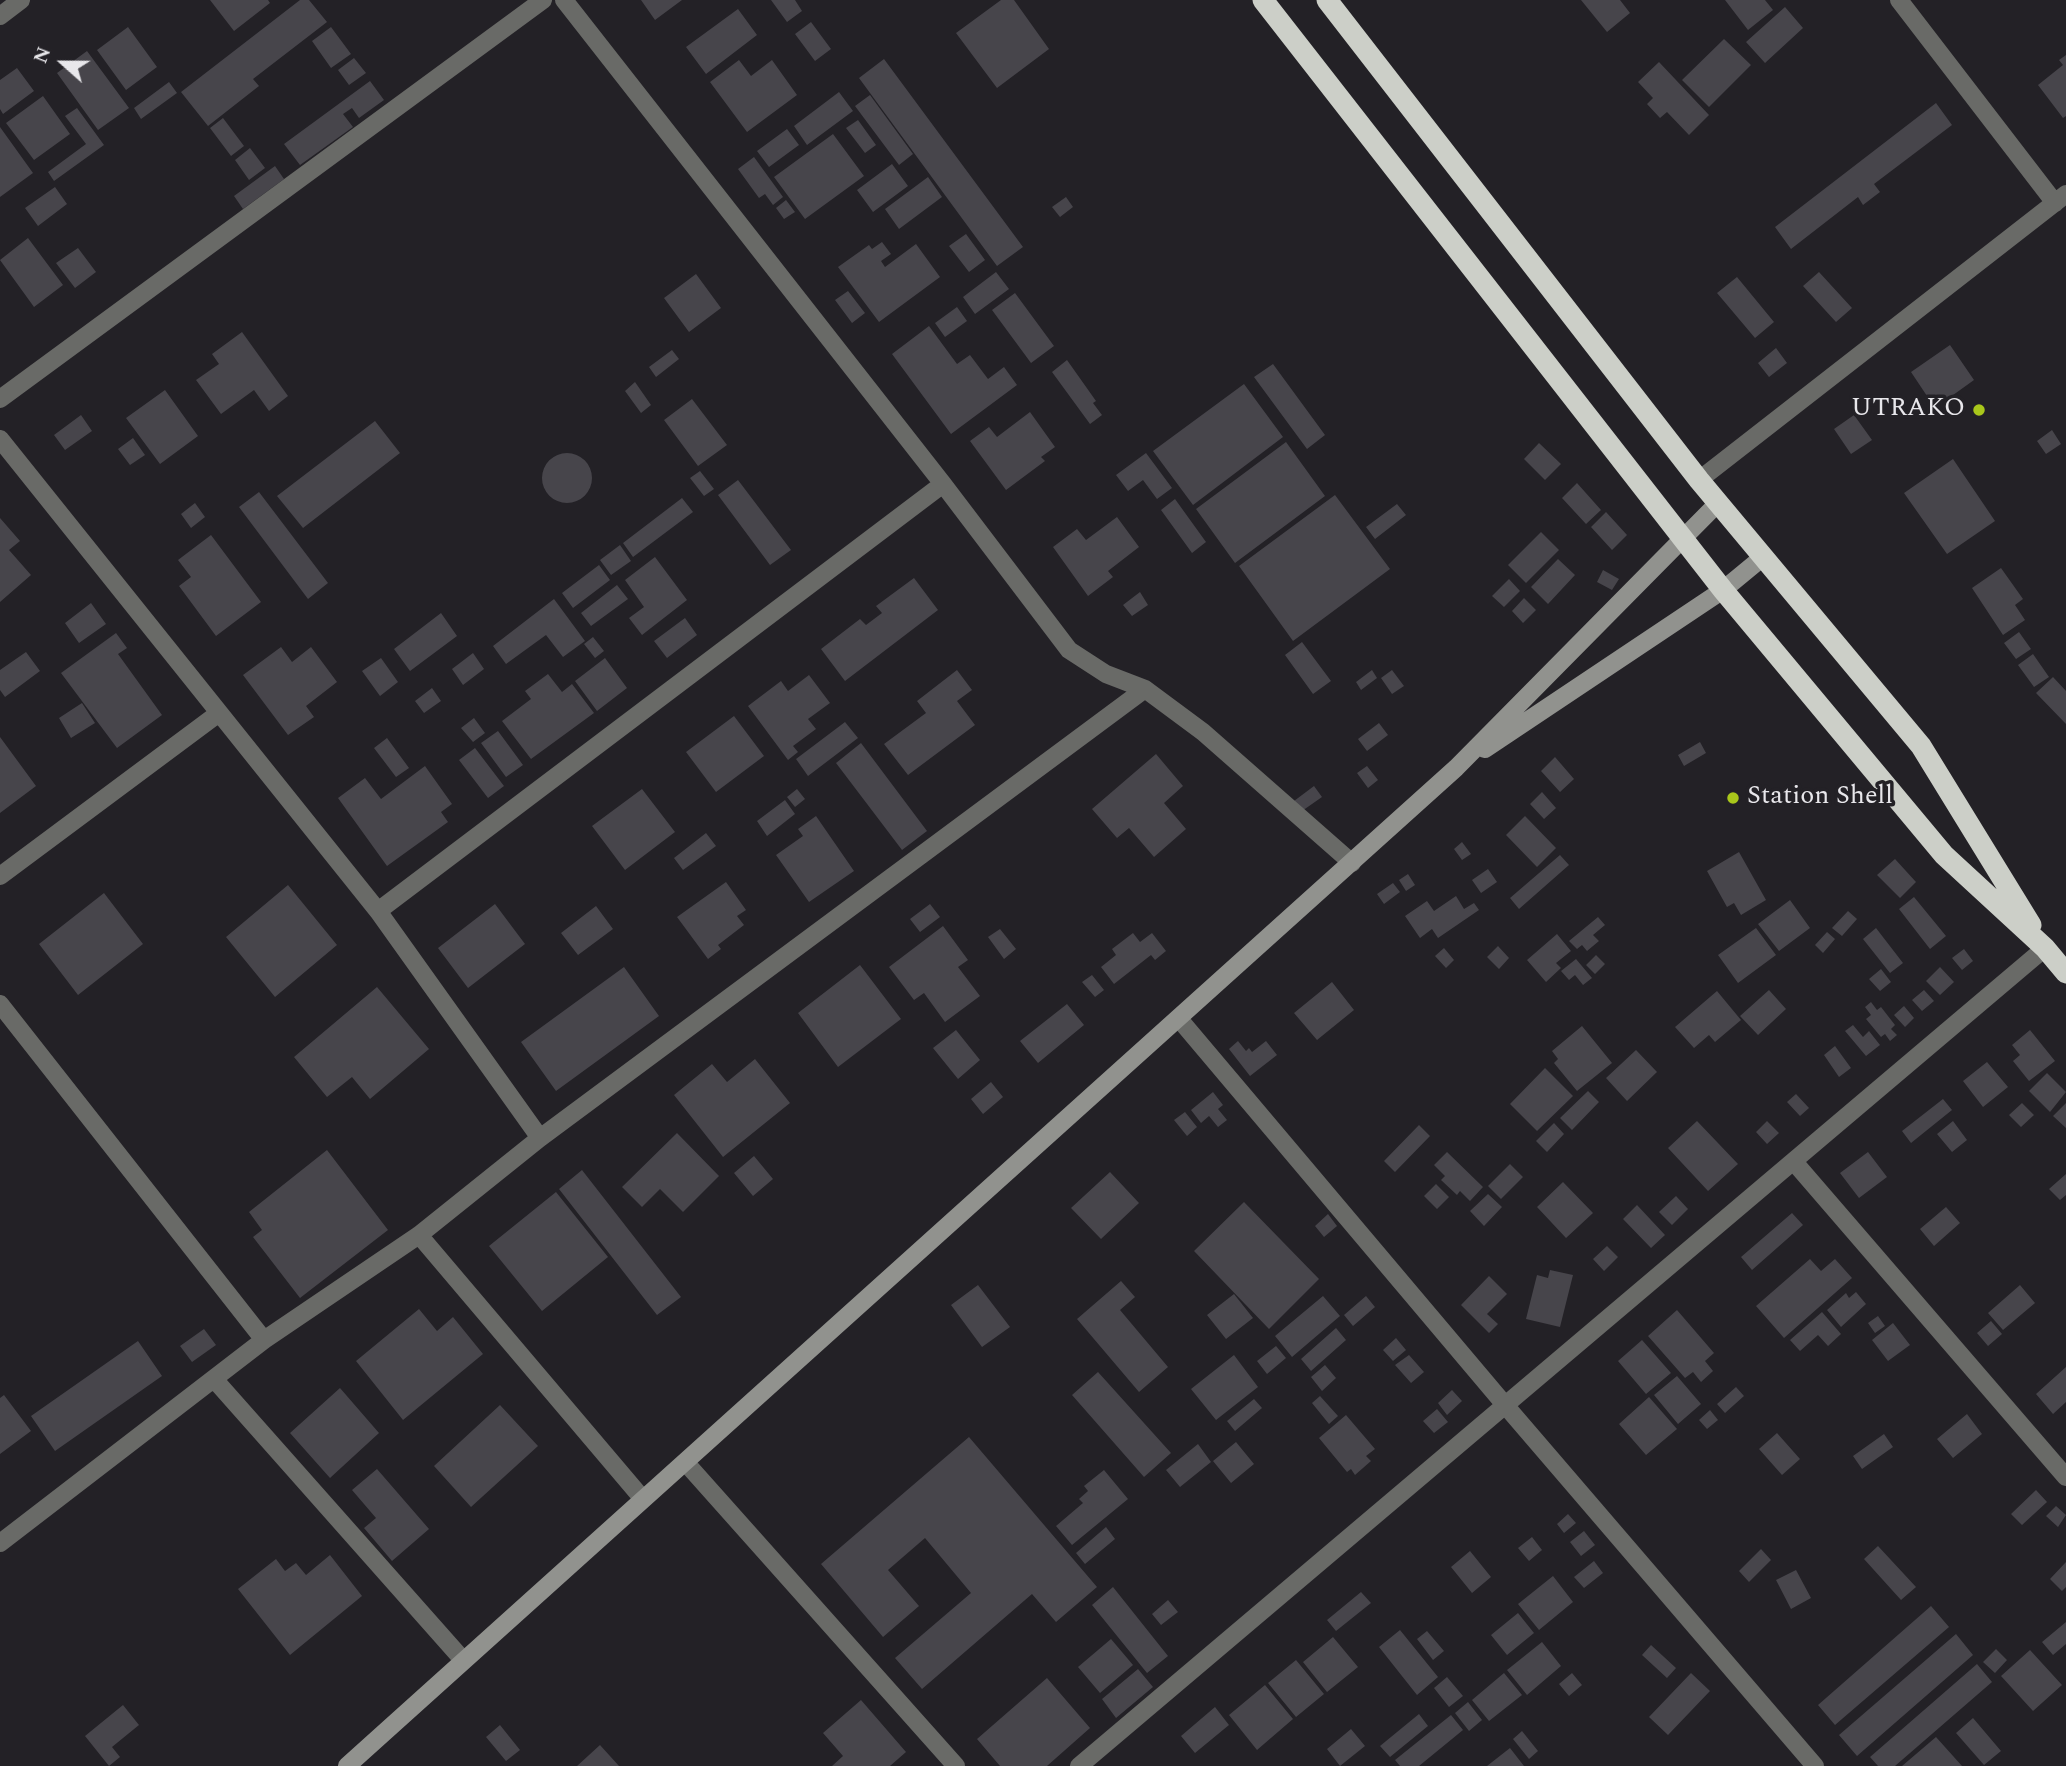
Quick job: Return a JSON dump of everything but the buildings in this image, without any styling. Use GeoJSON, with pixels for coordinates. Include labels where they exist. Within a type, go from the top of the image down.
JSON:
{"type":"FeatureCollection","features":[{"type":"Feature","properties":{"kind":"highway"},"geometry":{"type":"LineString","coordinates":[[1263,0],[1723,590],[1944,855],[2045,948],[2066,973]]}},
{"type":"Feature","properties":{"kind":"highway"},"geometry":{"type":"LineString","coordinates":[[1327,0],[1699,480],[1921,746],[2045,948]]}},
{"type":"Feature","properties":{"kind":"street"},"geometry":{"type":"LineString","coordinates":[[0,16],[21,0]]}},
{"type":"Feature","properties":{"kind":"street"},"geometry":{"type":"LineString","coordinates":[[0,399],[543,0]]}},
{"type":"Feature","properties":{"kind":"street"},"geometry":{"type":"LineString","coordinates":[[564,0],[943,484],[1069,650],[1106,674],[1145,689],[1203,732],[1352,863]]}},
{"type":"Feature","properties":{"kind":"street"},"geometry":{"type":"LineString","coordinates":[[1699,480],[2060,198],[1899,0]]}},
{"type":"Feature","properties":{"kind":"street"},"geometry":{"type":"LineString","coordinates":[[0,439],[378,911],[540,1138]]}},
{"type":"Feature","properties":{"kind":"street"},"geometry":{"type":"LineString","coordinates":[[378,911],[943,484]]}},
{"type":"Feature","properties":{"kind":"street"},"geometry":{"type":"LineString","coordinates":[[347,1766],[642,1497],[686,1463],[953,1219],[1180,1020],[1456,768],[1681,537],[1718,503]]}},
{"type":"Feature","properties":{"kind":"street"},"geometry":{"type":"LineString","coordinates":[[1456,768],[1723,590],[1762,557]]}},
{"type":"Feature","properties":{"kind":"street"},"geometry":{"type":"LineString","coordinates":[[0,1543],[264,1340],[419,1235],[540,1138],[1145,689]]}},
{"type":"Feature","properties":{"kind":"street"},"geometry":{"type":"LineString","coordinates":[[0,876],[219,713]]}},
{"type":"Feature","properties":{"kind":"street"},"geometry":{"type":"LineString","coordinates":[[1079,1766],[1795,1163],[2045,948]]}},
{"type":"Feature","properties":{"kind":"street"},"geometry":{"type":"LineString","coordinates":[[0,1004],[264,1340]]}},
{"type":"Feature","properties":{"kind":"street"},"geometry":{"type":"LineString","coordinates":[[1180,1020],[1815,1766]]}},
{"type":"Feature","properties":{"kind":"street"},"geometry":{"type":"LineString","coordinates":[[1795,1163],[2066,1477]]}},
{"type":"Feature","properties":{"kind":"street"},"geometry":{"type":"LineString","coordinates":[[419,1235],[642,1497]]}},
{"type":"Feature","properties":{"kind":"street"},"geometry":{"type":"LineString","coordinates":[[214,1379],[463,1660]]}},
{"type":"Feature","properties":{"kind":"street"},"geometry":{"type":"LineString","coordinates":[[686,1463],[956,1766]]}},
{"type":"Feature","properties":{"kind":"place","name":"UTRAKO"},"geometry":{"type":"Point","coordinates":[1979,410]}},
{"type":"Feature","properties":{"kind":"place","name":"Station Shell"},"geometry":{"type":"Point","coordinates":[1733,798]}}]}
